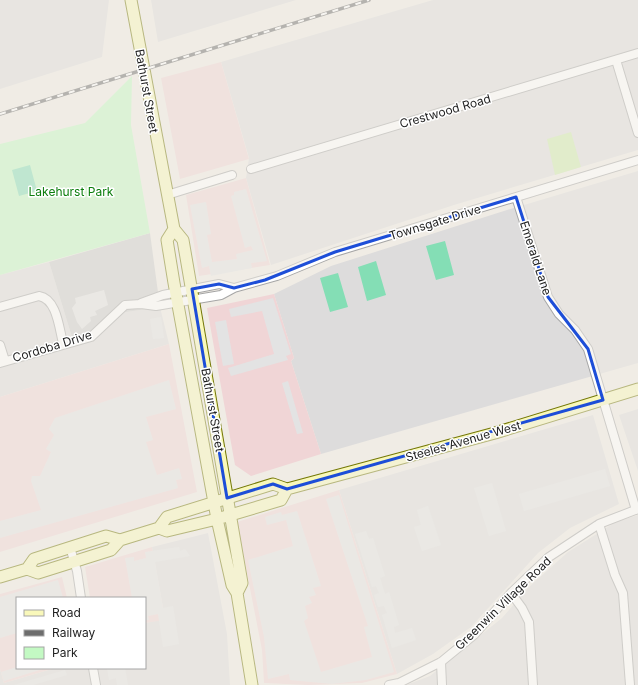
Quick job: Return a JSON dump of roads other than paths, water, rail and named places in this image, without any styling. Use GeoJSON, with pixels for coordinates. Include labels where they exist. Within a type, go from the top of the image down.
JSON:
{"type":"FeatureCollection","features":[{"type":"Feature","properties":{"kind":"main road","name":"Bathurst Street"},"geometry":{"type":"LineString","coordinates":[[131,0],[174,229],[183,240],[193,294],[242,583],[237,592]]}},
{"type":"Feature","properties":{"kind":"main road","name":"Bathurst Street"},"geometry":{"type":"LineString","coordinates":[[174,229],[167,240],[217,519],[232,585],[237,592],[252,685]]}},
{"type":"Feature","properties":{"kind":"main road","name":"Steeles Avenue West"},"geometry":{"type":"LineString","coordinates":[[0,577],[27,569],[38,572],[111,550],[120,540],[159,528],[167,517],[273,484],[287,489],[487,435],[638,389]]}},
{"type":"Feature","properties":{"kind":"main road","name":"Steeles Avenue West"},"geometry":{"type":"LineString","coordinates":[[159,528],[168,532],[230,516],[281,500],[287,489]]}},
{"type":"Feature","properties":{"kind":"main road","name":"Steeles Avenue West"},"geometry":{"type":"LineString","coordinates":[[27,569],[34,559],[70,547],[106,536],[120,540]]}},
{"type":"Feature","properties":{"kind":"street","name":"Crestwood Road"},"geometry":{"type":"LineString","coordinates":[[252,169],[638,53]]}},
{"type":"Feature","properties":{"kind":"street"},"geometry":{"type":"LineString","coordinates":[[616,60],[638,133]]}},
{"type":"Feature","properties":{"kind":"street","name":"Townsgate Drive"},"geometry":{"type":"LineString","coordinates":[[177,298],[193,294],[219,284],[234,288],[277,276],[335,252],[638,160]]}},
{"type":"Feature","properties":{"kind":"street"},"geometry":{"type":"LineString","coordinates":[[167,195],[232,175]]}},
{"type":"Feature","properties":{"kind":"street","name":"Emerald Lane"},"geometry":{"type":"LineString","coordinates":[[516,197],[548,297],[559,314],[569,323],[583,340],[588,349],[637,509]]}},
{"type":"Feature","properties":{"kind":"street"},"geometry":{"type":"LineString","coordinates":[[0,307],[39,296],[45,297],[53,306],[63,343]]}},
{"type":"Feature","properties":{"kind":"street","name":"Cordoba Drive"},"geometry":{"type":"LineString","coordinates":[[2,362],[63,343],[91,337],[125,304],[156,306],[177,298]]}},
{"type":"Feature","properties":{"kind":"street"},"geometry":{"type":"LineString","coordinates":[[0,345],[2,362]]}},
{"type":"Feature","properties":{"kind":"street","name":"Greenwin Village Road"},"geometry":{"type":"LineString","coordinates":[[389,685],[399,683],[441,662],[474,635],[511,593],[548,557],[599,524],[637,509]]}},
{"type":"Feature","properties":{"kind":"street"},"geometry":{"type":"LineString","coordinates":[[599,524],[623,593],[630,685]]}},
{"type":"Feature","properties":{"kind":"street"},"geometry":{"type":"LineString","coordinates":[[70,547],[75,560],[80,597]]}},
{"type":"Feature","properties":{"kind":"street"},"geometry":{"type":"LineString","coordinates":[[511,593],[522,608],[529,622],[533,685]]}},
{"type":"Feature","properties":{"kind":"street"},"geometry":{"type":"LineString","coordinates":[[441,662],[442,685]]}},
{"type":"Feature","properties":{"kind":"street"},"geometry":{"type":"LineString","coordinates":[[93,669],[96,685]]}},
{"type":"Feature","properties":{"kind":"railway"},"geometry":{"type":"LineString","coordinates":[[0,114],[369,0]]}},
{"type":"Feature","properties":{"kind":"park label","name":"Lakehurst Park"},"geometry":{"type":"Point","coordinates":[71,191]}}]}
